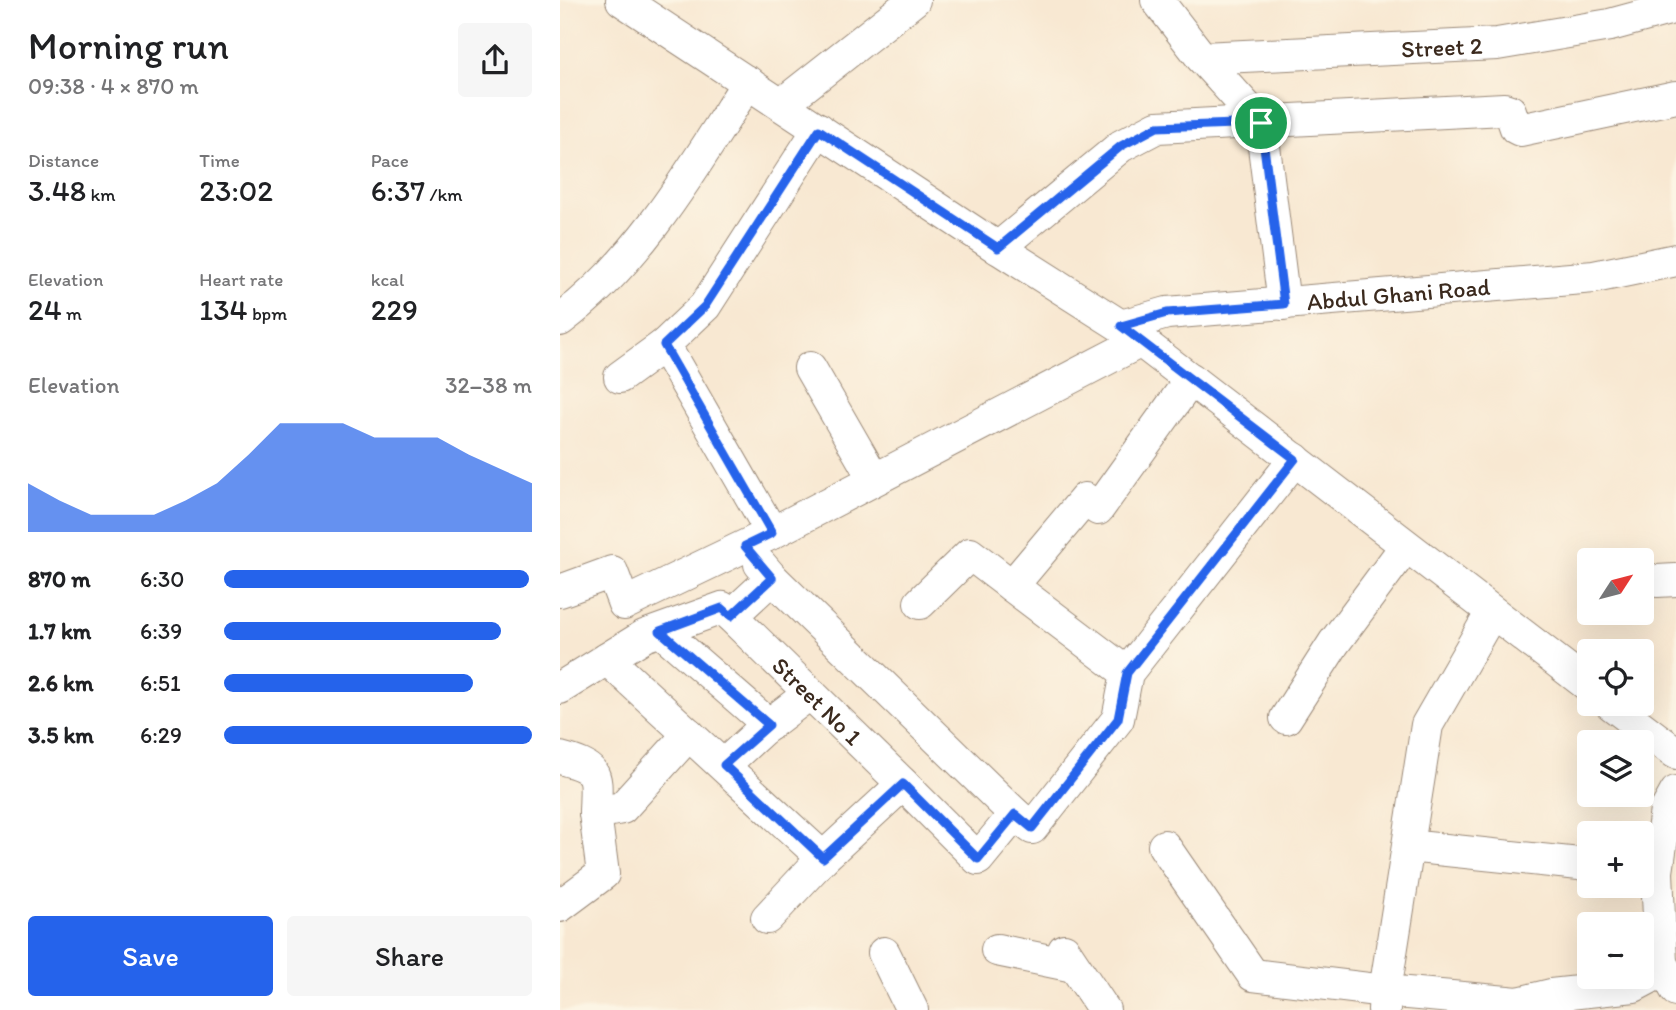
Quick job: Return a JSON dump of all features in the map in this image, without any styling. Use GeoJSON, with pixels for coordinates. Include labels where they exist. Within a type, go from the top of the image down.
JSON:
{"type":"FeatureCollection","features":[{"type":"Feature","properties":{"kind":"street"},"geometry":{"type":"LineString","coordinates":[[622,0],[1131,334],[1577,677]]}},
{"type":"Feature","properties":{"kind":"street"},"geometry":{"type":"LineString","coordinates":[[782,104],[914,0]]}},
{"type":"Feature","properties":{"kind":"street"},"geometry":{"type":"LineString","coordinates":[[1157,0],[1202,58],[1261,123],[1284,304]]}},
{"type":"Feature","properties":{"kind":"street","name":"Street 2"},"geometry":{"type":"LineString","coordinates":[[1202,58],[1497,44],[1610,25],[1676,7]]}},
{"type":"Feature","properties":{"kind":"street"},"geometry":{"type":"LineString","coordinates":[[560,320],[586,301],[625,258],[675,195],[748,82]]}},
{"type":"Feature","properties":{"kind":"street"},"geometry":{"type":"LineString","coordinates":[[998,248],[1121,146],[1157,127],[1504,108],[1510,111],[1516,128],[1520,130],[1676,97]]}},
{"type":"Feature","properties":{"kind":"street"},"geometry":{"type":"LineString","coordinates":[[620,377],[664,345],[705,306],[819,130]]}},
{"type":"Feature","properties":{"kind":"street","name":"Abdul Ghani Road"},"geometry":{"type":"LineString","coordinates":[[560,591],[612,572],[624,604],[874,479],[1167,313],[1594,277],[1676,260]]}},
{"type":"Feature","properties":{"kind":"street"},"geometry":{"type":"LineString","coordinates":[[664,345],[758,539],[772,578],[1032,828],[1118,719],[1127,673],[1295,459]]}},
{"type":"Feature","properties":{"kind":"street"},"geometry":{"type":"LineString","coordinates":[[810,368],[874,479]]}},
{"type":"Feature","properties":{"kind":"street"},"geometry":{"type":"LineString","coordinates":[[1012,586],[1084,499],[1098,509],[1191,379]]}},
{"type":"Feature","properties":{"kind":"street"},"geometry":{"type":"LineString","coordinates":[[1286,718],[1335,643],[1406,546]]}},
{"type":"Feature","properties":{"kind":"street"},"geometry":{"type":"LineString","coordinates":[[920,603],[970,554],[1127,673]]}},
{"type":"Feature","properties":{"kind":"street"},"geometry":{"type":"LineString","coordinates":[[560,688],[644,636],[722,608],[731,616],[772,578]]}},
{"type":"Feature","properties":{"kind":"street"},"geometry":{"type":"LineString","coordinates":[[1384,1001],[1427,725],[1492,612]]}},
{"type":"Feature","properties":{"kind":"street","name":"Street No 1"},"geometry":{"type":"LineString","coordinates":[[731,616],[978,859],[1015,814]]}},
{"type":"Feature","properties":{"kind":"street"},"geometry":{"type":"LineString","coordinates":[[660,631],[769,725]]}},
{"type":"Feature","properties":{"kind":"street"},"geometry":{"type":"LineString","coordinates":[[607,659],[823,858]]}},
{"type":"Feature","properties":{"kind":"street"},"geometry":{"type":"LineString","coordinates":[[724,765],[809,694]]}},
{"type":"Feature","properties":{"kind":"street"},"geometry":{"type":"LineString","coordinates":[[1627,716],[1676,753]]}},
{"type":"Feature","properties":{"kind":"street"},"geometry":{"type":"LineString","coordinates":[[595,813],[622,808],[689,734]]}},
{"type":"Feature","properties":{"kind":"street"},"geometry":{"type":"LineString","coordinates":[[560,758],[590,768],[596,777],[595,813],[603,874],[560,906]]}},
{"type":"Feature","properties":{"kind":"street"},"geometry":{"type":"LineString","coordinates":[[767,918],[823,858],[903,784]]}},
{"type":"Feature","properties":{"kind":"street"},"geometry":{"type":"LineString","coordinates":[[1654,853],[1666,810],[1676,792]]}},
{"type":"Feature","properties":{"kind":"street"},"geometry":{"type":"LineString","coordinates":[[1164,846],[1253,975],[1384,1001],[1520,1006],[1551,995],[1634,986],[1649,978],[1661,963]]}},
{"type":"Feature","properties":{"kind":"street"},"geometry":{"type":"LineString","coordinates":[[1408,846],[1577,863]]}},
{"type":"Feature","properties":{"kind":"street"},"geometry":{"type":"LineString","coordinates":[[1653,898],[1661,963],[1676,990]]}},
{"type":"Feature","properties":{"kind":"street"},"geometry":{"type":"LineString","coordinates":[[997,950],[1069,958],[1104,1010]]}},
{"type":"Feature","properties":{"kind":"street"},"geometry":{"type":"LineString","coordinates":[[884,953],[912,1010]]}},
{"type":"Feature","properties":{"kind":"route"},"geometry":{"type":"LineString","coordinates":[[1261,123],[1284,304],[1167,313],[1121,326],[1295,459],[1127,673],[1118,719],[1032,828],[1015,814],[978,859],[903,784],[823,858],[724,765],[769,725],[660,631],[722,608],[731,616],[772,578],[745,546],[772,533],[664,345],[705,306],[819,130],[998,248],[1121,146],[1157,127],[1261,123]]}}]}
